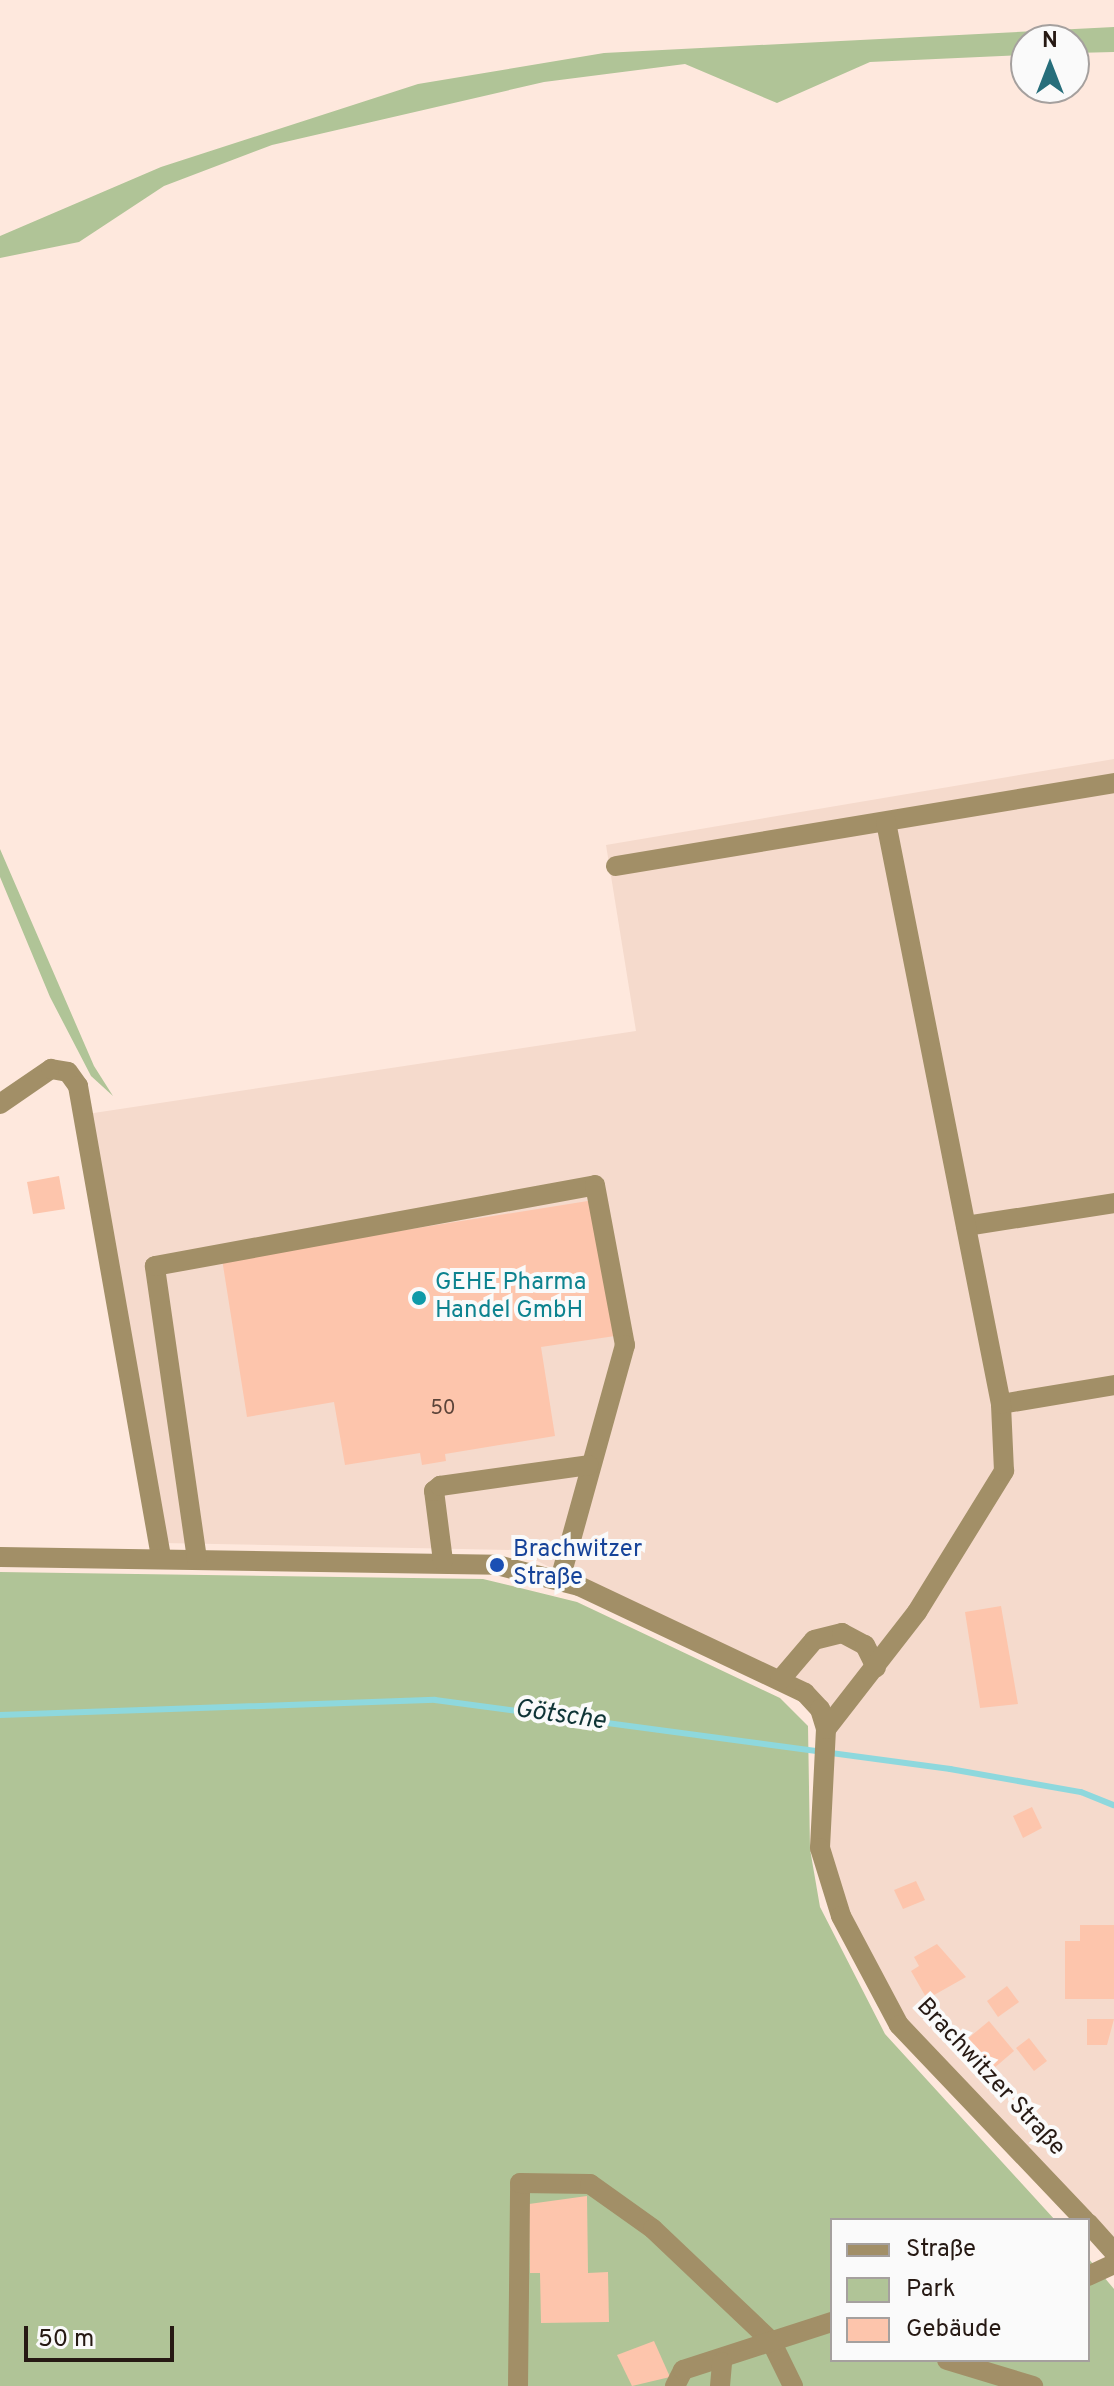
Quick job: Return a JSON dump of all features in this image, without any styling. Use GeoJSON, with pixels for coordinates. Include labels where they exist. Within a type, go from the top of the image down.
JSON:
{"type":"FeatureCollection","features":[{"type":"Feature","properties":{"kind":"street"},"geometry":{"type":"LineString","coordinates":[[616,866],[1114,783]]}},
{"type":"Feature","properties":{"kind":"street"},"geometry":{"type":"LineString","coordinates":[[826,1729],[876,1668],[994,1497],[1004,1471],[1001,1404],[886,822]]}},
{"type":"Feature","properties":{"kind":"street"},"geometry":{"type":"LineString","coordinates":[[0,1104],[51,1069],[68,1072],[78,1086],[161,1559]]}},
{"type":"Feature","properties":{"kind":"street"},"geometry":{"type":"LineString","coordinates":[[197,1559],[155,1266],[161,1261],[595,1185],[626,1330],[560,1579]]}},
{"type":"Feature","properties":{"kind":"street"},"geometry":{"type":"LineString","coordinates":[[966,1226],[1114,1203]]}},
{"type":"Feature","properties":{"kind":"street"},"geometry":{"type":"LineString","coordinates":[[1001,1404],[1114,1385]]}},
{"type":"Feature","properties":{"kind":"street"},"geometry":{"type":"LineString","coordinates":[[443,1561],[434,1491],[440,1486],[589,1465]]}},
{"type":"Feature","properties":{"kind":"street"},"geometry":{"type":"LineString","coordinates":[[0,1557],[443,1561],[560,1579],[780,1680],[820,1709],[826,1729]]}},
{"type":"Feature","properties":{"kind":"street"},"geometry":{"type":"LineString","coordinates":[[780,1680],[814,1640],[842,1633],[865,1645],[876,1668]]}},
{"type":"Feature","properties":{"kind":"street","name":"Brachwitzer Straße"},"geometry":{"type":"LineString","coordinates":[[826,1729],[820,1848],[837,1902],[899,2025],[1084,2218]]}},
{"type":"Feature","properties":{"kind":"street"},"geometry":{"type":"LineString","coordinates":[[518,2386],[520,2183],[590,2184],[653,2229],[771,2341],[793,2386]]}},
{"type":"Feature","properties":{"kind":"street","name":"Brachwitzer Straße"},"geometry":{"type":"LineString","coordinates":[[1090,2224],[1114,2252]]}},
{"type":"Feature","properties":{"kind":"street"},"geometry":{"type":"LineString","coordinates":[[1090,2275],[1114,2264]]}},
{"type":"Feature","properties":{"kind":"street"},"geometry":{"type":"LineString","coordinates":[[675,2386],[683,2370],[722,2362],[771,2341],[830,2323]]}},
{"type":"Feature","properties":{"kind":"street"},"geometry":{"type":"LineString","coordinates":[[720,2386],[722,2362]]}},
{"type":"Feature","properties":{"kind":"street"},"geometry":{"type":"LineString","coordinates":[[954,2362],[1033,2386]]}},
{"type":"Feature","properties":{"kind":"shaded area"},"geometry":{"type":"Polygon","coordinates":[[[1114,759],[1114,2252],[1090,2227],[1090,2218],[1082,2218],[899,2025],[820,1848],[826,1729],[805,1693],[515,1550],[163,1543],[87,1114],[636,1031],[606,845],[1114,759]]]}},
{"type":"Feature","properties":{"kind":"green space"},"geometry":{"type":"Polygon","coordinates":[[[1114,27],[1114,52],[1090,53],[1090,28],[1114,27]]]}},
{"type":"Feature","properties":{"kind":"green space"},"geometry":{"type":"Polygon","coordinates":[[[1010,32],[1010,56],[870,62],[777,103],[685,64],[544,82],[272,145],[164,186],[79,242],[0,258],[0,236],[161,167],[418,84],[604,53],[1010,32]]]}},
{"type":"Feature","properties":{"kind":"green space"},"geometry":{"type":"Polygon","coordinates":[[[0,849],[94,1066],[113,1096],[91,1076],[50,997],[0,877],[0,849]]]}},
{"type":"Feature","properties":{"kind":"green space"},"geometry":{"type":"Polygon","coordinates":[[[0,1572],[483,1579],[577,1602],[780,1698],[808,1726],[810,1849],[820,1907],[885,2034],[1053,2218],[830,2218],[830,2362],[1090,2362],[1090,2260],[1114,2289],[1114,2386],[0,2386],[0,1572]]]}},
{"type":"Feature","properties":{"kind":"building"},"geometry":{"type":"Polygon","coordinates":[[[59,1176],[65,1209],[33,1214],[27,1182],[59,1176]]]}},
{"type":"Feature","properties":{"kind":"building","name":"GEHE Pharma Handel GmbH"},"geometry":{"type":"Polygon","coordinates":[[[594,1200],[615,1336],[541,1347],[555,1436],[445,1454],[446,1461],[422,1465],[420,1453],[345,1465],[334,1402],[247,1417],[222,1259],[594,1200]]]}},
{"type":"Feature","properties":{"kind":"building"},"geometry":{"type":"Polygon","coordinates":[[[1001,1606],[1018,1704],[980,1708],[965,1612],[1001,1606]]]}},
{"type":"Feature","properties":{"kind":"building"},"geometry":{"type":"Polygon","coordinates":[[[1032,1807],[1042,1828],[1023,1838],[1013,1816],[1032,1807]]]}},
{"type":"Feature","properties":{"kind":"building"},"geometry":{"type":"Polygon","coordinates":[[[916,1881],[925,1900],[903,1909],[894,1890],[916,1881]]]}},
{"type":"Feature","properties":{"kind":"building"},"geometry":{"type":"Polygon","coordinates":[[[1080,1925],[1114,1925],[1114,1999],[1065,1999],[1065,1941],[1080,1941],[1080,1925]]]}},
{"type":"Feature","properties":{"kind":"building"},"geometry":{"type":"Polygon","coordinates":[[[937,1944],[966,1977],[927,1999],[911,1971],[919,1966],[914,1957],[937,1944]]]}},
{"type":"Feature","properties":{"kind":"building"},"geometry":{"type":"Polygon","coordinates":[[[1007,1986],[1019,2002],[998,2017],[987,2001],[1007,1986]]]}},
{"type":"Feature","properties":{"kind":"building"},"geometry":{"type":"Polygon","coordinates":[[[1087,2019],[1114,2019],[1107,2045],[1087,2045],[1087,2019]]]}},
{"type":"Feature","properties":{"kind":"building"},"geometry":{"type":"Polygon","coordinates":[[[989,2021],[1014,2051],[986,2075],[960,2045],[989,2021]]]}},
{"type":"Feature","properties":{"kind":"building"},"geometry":{"type":"Polygon","coordinates":[[[1029,2038],[1047,2061],[1034,2071],[1016,2048],[1029,2038]]]}},
{"type":"Feature","properties":{"kind":"building"},"geometry":{"type":"Polygon","coordinates":[[[587,2196],[588,2273],[608,2272],[609,2322],[541,2323],[540,2273],[530,2273],[529,2204],[587,2196]]]}},
{"type":"Feature","properties":{"kind":"building"},"geometry":{"type":"Polygon","coordinates":[[[654,2341],[670,2377],[632,2386],[617,2355],[654,2341]]]}},
{"type":"Feature","properties":{"kind":"waterway","name":"Götsche"},"geometry":{"type":"LineString","coordinates":[[0,1715],[435,1700],[950,1769],[1081,1792],[1114,1805]]}},
{"type":"Feature","properties":{"kind":"place","name":"GEHE Pharma Handel GmbH"},"geometry":{"type":"Point","coordinates":[419,1298]}},
{"type":"Feature","properties":{"kind":"place","name":"Brachwitzer Straße"},"geometry":{"type":"Point","coordinates":[497,1565]}}]}
